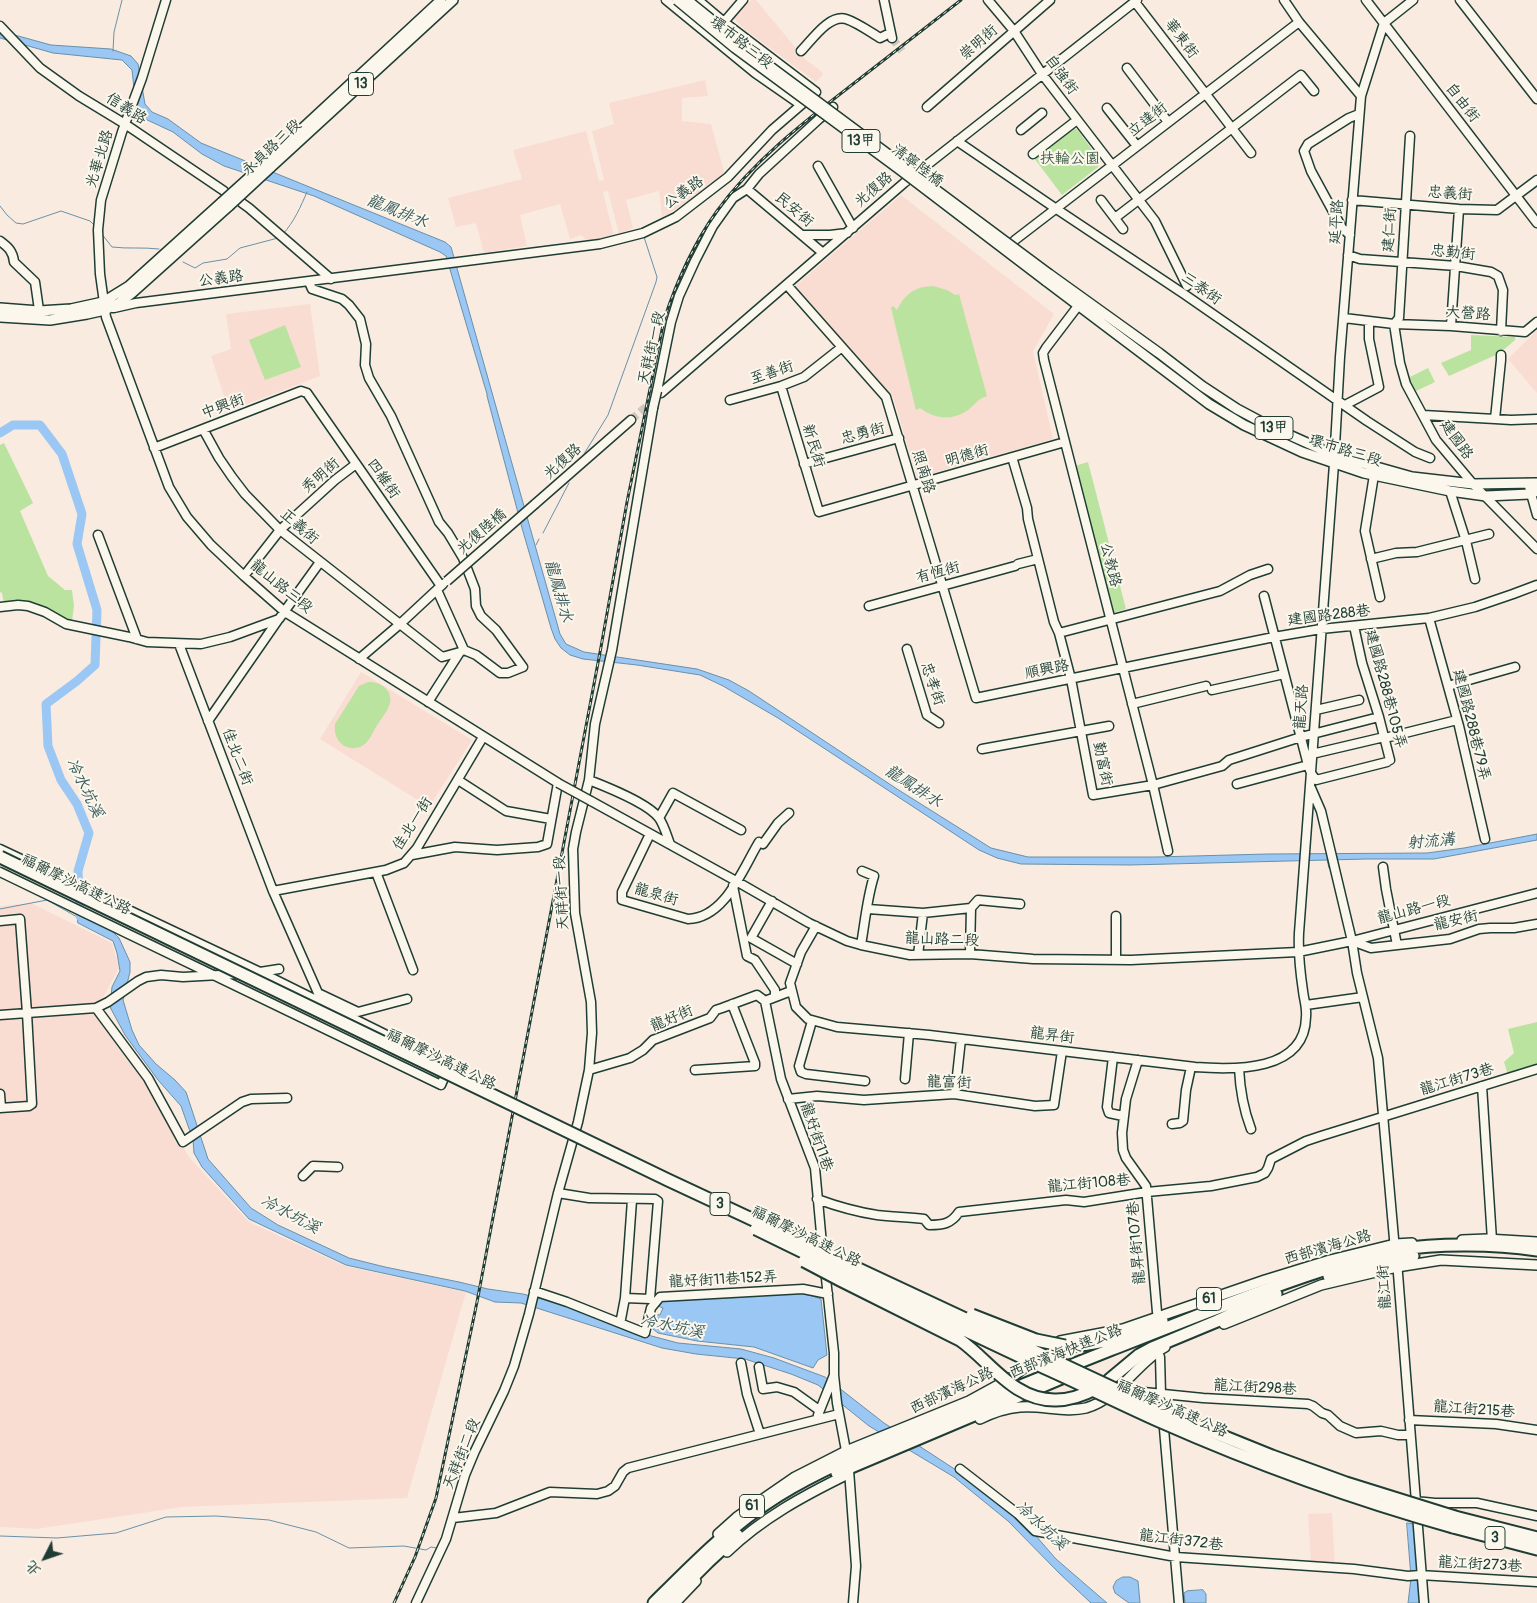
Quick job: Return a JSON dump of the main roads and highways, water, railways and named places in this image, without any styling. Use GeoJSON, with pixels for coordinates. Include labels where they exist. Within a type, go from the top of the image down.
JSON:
{"type":"FeatureCollection","features":[{"type":"Feature","properties":{"kind":"highway","name":"福爾摩沙高速公路"},"geometry":{"type":"LineString","coordinates":[[4,855],[668,1180],[1173,1416],[1272,1456],[1454,1522],[1537,1549]]}},
{"type":"Feature","properties":{"kind":"highway","name":"福爾摩沙高速公路"},"geometry":{"type":"LineString","coordinates":[[0,870],[984,1340],[1160,1421],[1238,1454],[1360,1499],[1454,1522],[1537,1538]]}},
{"type":"Feature","properties":{"kind":"highway"},"geometry":{"type":"LineString","coordinates":[[668,1180],[835,1250],[930,1297],[1036,1340],[1065,1346],[1096,1344],[1111,1340],[1223,1298],[1277,1294]]}},
{"type":"Feature","properties":{"kind":"highway"},"geometry":{"type":"LineString","coordinates":[[773,1238],[786,1250],[825,1272],[960,1340],[972,1348],[1010,1384],[1022,1392],[1043,1399],[1062,1400],[1082,1395],[1109,1380],[1139,1355],[1152,1348],[1277,1294]]}},
{"type":"Feature","properties":{"kind":"highway","name":"西部濱海快速公路"},"geometry":{"type":"LineString","coordinates":[[654,1603],[702,1555],[747,1517],[780,1494],[1057,1371],[1277,1294],[1351,1262],[1461,1246],[1537,1250]]}},
{"type":"Feature","properties":{"kind":"highway","name":"西部濱海快速公路"},"geometry":{"type":"LineString","coordinates":[[1396,1255],[1460,1254],[1537,1257]]}},
{"type":"Feature","properties":{"kind":"highway","name":"西部濱海快速公路"},"geometry":{"type":"LineString","coordinates":[[667,1603],[750,1523],[848,1463]]}},
{"type":"Feature","properties":{"kind":"main road","name":"永貞路三段"},"geometry":{"type":"LineString","coordinates":[[267,166],[441,0]]}},
{"type":"Feature","properties":{"kind":"main road","name":"永貞路三段"},"geometry":{"type":"LineString","coordinates":[[104,306],[119,303],[132,293],[225,204],[453,0]]}},
{"type":"Feature","properties":{"kind":"main road","name":"清寧陸橋"},"geometry":{"type":"LineString","coordinates":[[677,0],[735,48],[1048,277]]}},
{"type":"Feature","properties":{"kind":"main road","name":"清寧陸橋"},"geometry":{"type":"LineString","coordinates":[[687,0],[760,59],[1048,277]]}},
{"type":"Feature","properties":{"kind":"main road","name":"環市路三段"},"geometry":{"type":"LineString","coordinates":[[1048,277],[1209,404],[1244,425],[1302,452],[1412,477],[1473,484],[1532,483]]}},
{"type":"Feature","properties":{"kind":"main road","name":"公義路"},"geometry":{"type":"LineString","coordinates":[[0,308],[40,315],[50,320],[104,306]]}},
{"type":"Feature","properties":{"kind":"main road","name":"公義路"},"geometry":{"type":"LineString","coordinates":[[0,317],[40,315]]}},
{"type":"Feature","properties":{"kind":"main road","name":"環市路三段"},"geometry":{"type":"LineString","coordinates":[[1334,459],[1374,475],[1450,491],[1486,496],[1533,493]]}},
{"type":"Feature","properties":{"kind":"main road","name":"西部濱海公路"},"geometry":{"type":"LineString","coordinates":[[647,1603],[737,1517],[796,1477],[848,1463],[917,1434],[1020,1406],[1066,1409],[1085,1408],[1101,1401],[1120,1388],[1144,1362],[1168,1345],[1277,1294],[1321,1285],[1428,1241],[1492,1240],[1537,1242]]}},
{"type":"Feature","properties":{"kind":"main road","name":"西部濱海公路"},"geometry":{"type":"LineString","coordinates":[[917,1434],[969,1401],[1011,1378],[1044,1349],[1060,1341],[1123,1329],[1265,1280],[1330,1260],[1396,1255],[1441,1260],[1537,1265]]}},
{"type":"Feature","properties":{"kind":"main road","name":"西部濱海公路"},"geometry":{"type":"LineString","coordinates":[[675,1603],[732,1547],[772,1516],[848,1463]]}},
{"type":"Feature","properties":{"kind":"water"},"geometry":{"type":"Polygon","coordinates":[[[0,31],[51,45],[111,49],[131,56],[138,64],[145,104],[152,112],[168,119],[201,143],[445,242],[451,247],[560,634],[566,644],[584,652],[697,669],[729,680],[749,691],[897,789],[991,848],[1028,857],[1427,853],[1537,834],[1537,840],[1434,859],[1130,865],[1021,864],[997,858],[979,850],[778,718],[700,675],[583,659],[570,655],[561,648],[551,628],[522,528],[487,394],[446,256],[314,196],[224,166],[202,154],[173,132],[143,118],[136,106],[132,70],[122,60],[53,53],[0,38],[0,31]]]}},
{"type":"Feature","properties":{"kind":"water"},"geometry":{"type":"Polygon","coordinates":[[[78,912],[111,930],[119,938],[130,962],[130,972],[123,1000],[132,1030],[139,1045],[186,1092],[208,1159],[251,1208],[278,1225],[349,1258],[488,1289],[523,1294],[583,1310],[644,1334],[678,1343],[741,1349],[774,1358],[825,1377],[884,1423],[956,1470],[1012,1513],[1056,1559],[1107,1603],[1091,1603],[1008,1521],[954,1477],[869,1426],[818,1385],[745,1359],[662,1348],[521,1303],[495,1302],[465,1291],[346,1265],[249,1219],[202,1167],[194,1153],[193,1140],[181,1106],[158,1080],[125,1035],[110,1007],[112,987],[120,971],[113,941],[78,923],[78,912]]]}},
{"type":"Feature","properties":{"kind":"water"},"geometry":{"type":"Polygon","coordinates":[[[804,1293],[821,1299],[827,1355],[818,1360],[813,1368],[754,1347],[697,1341],[658,1333],[653,1329],[651,1323],[653,1314],[660,1315],[663,1308],[658,1306],[662,1301],[804,1293]]]}},
{"type":"Feature","properties":{"kind":"water"},"geometry":{"type":"Polygon","coordinates":[[[1407,1523],[1414,1524],[1421,1603],[1408,1603],[1411,1578],[1407,1523]]]}},
{"type":"Feature","properties":{"kind":"water"},"geometry":{"type":"Polygon","coordinates":[[[1123,1577],[1130,1577],[1138,1581],[1140,1603],[1129,1603],[1115,1593],[1113,1587],[1116,1581],[1123,1577]]]}},
{"type":"Feature","properties":{"kind":"water"},"geometry":{"type":"Polygon","coordinates":[[[1203,1590],[1206,1594],[1206,1603],[1185,1603],[1184,1593],[1187,1591],[1203,1590]]]}},
{"type":"Feature","properties":{"kind":"waterway"},"geometry":{"type":"LineString","coordinates":[[113,51],[114,32],[122,0]]}},
{"type":"Feature","properties":{"kind":"waterway"},"geometry":{"type":"LineString","coordinates":[[283,234],[294,219],[307,192]]}},
{"type":"Feature","properties":{"kind":"waterway"},"geometry":{"type":"LineString","coordinates":[[0,206],[16,223],[23,224],[61,211],[90,221],[95,226]]}},
{"type":"Feature","properties":{"kind":"waterway"},"geometry":{"type":"LineString","coordinates":[[101,233],[112,247],[159,249]]}},
{"type":"Feature","properties":{"kind":"waterway"},"geometry":{"type":"LineString","coordinates":[[584,454],[608,415],[656,282],[657,277],[644,237]]}},
{"type":"Feature","properties":{"kind":"waterway"},"geometry":{"type":"LineString","coordinates":[[183,262],[195,268],[203,263],[227,259],[240,248],[278,238]]}},
{"type":"Feature","properties":{"kind":"waterway","name":"冷水坑溪"},"geometry":{"type":"LineString","coordinates":[[0,433],[13,425],[40,425],[62,454],[82,514],[77,544],[97,610],[95,665],[46,704],[48,746],[61,780],[77,804],[89,833],[78,871],[80,916]]}},
{"type":"Feature","properties":{"kind":"waterway"},"geometry":{"type":"LineString","coordinates":[[543,533],[569,483]]}},
{"type":"Feature","properties":{"kind":"waterway"},"geometry":{"type":"LineString","coordinates":[[536,545],[539,539]]}},
{"type":"Feature","properties":{"kind":"waterway","name":"龍鳳排水"},"geometry":{"type":"LineString","coordinates":[[1327,859],[1329,868]]}},
{"type":"Feature","properties":{"kind":"waterway"},"geometry":{"type":"LineString","coordinates":[[0,909],[47,900],[79,918]]}},
{"type":"Feature","properties":{"kind":"waterway"},"geometry":{"type":"LineString","coordinates":[[0,1536],[57,1538],[116,1533],[166,1517],[216,1516],[269,1520],[316,1532],[349,1548],[404,1546],[426,1550],[431,1547],[437,1548]]}},
{"type":"Feature","properties":{"kind":"tunnel"},"geometry":{"type":"LineString","coordinates":[[892,38],[902,51]]}},
{"type":"Feature","properties":{"kind":"tunnel"},"geometry":{"type":"LineString","coordinates":[[631,420],[658,396]]}},
{"type":"Feature","properties":{"kind":"railway"},"geometry":{"type":"LineString","coordinates":[[394,1603],[415,1557],[436,1498],[477,1302],[627,502],[664,320],[686,264],[701,236],[731,192],[763,158],[798,127],[961,0]]}},
{"type":"Feature","properties":{"kind":"park label","name":"扶輪公園"},"geometry":{"type":"Point","coordinates":[1070,159]}},
{"type":"Feature","properties":{"kind":"water label","name":"射流溝"},"geometry":{"type":"Point","coordinates":[1431,842]}}]}
